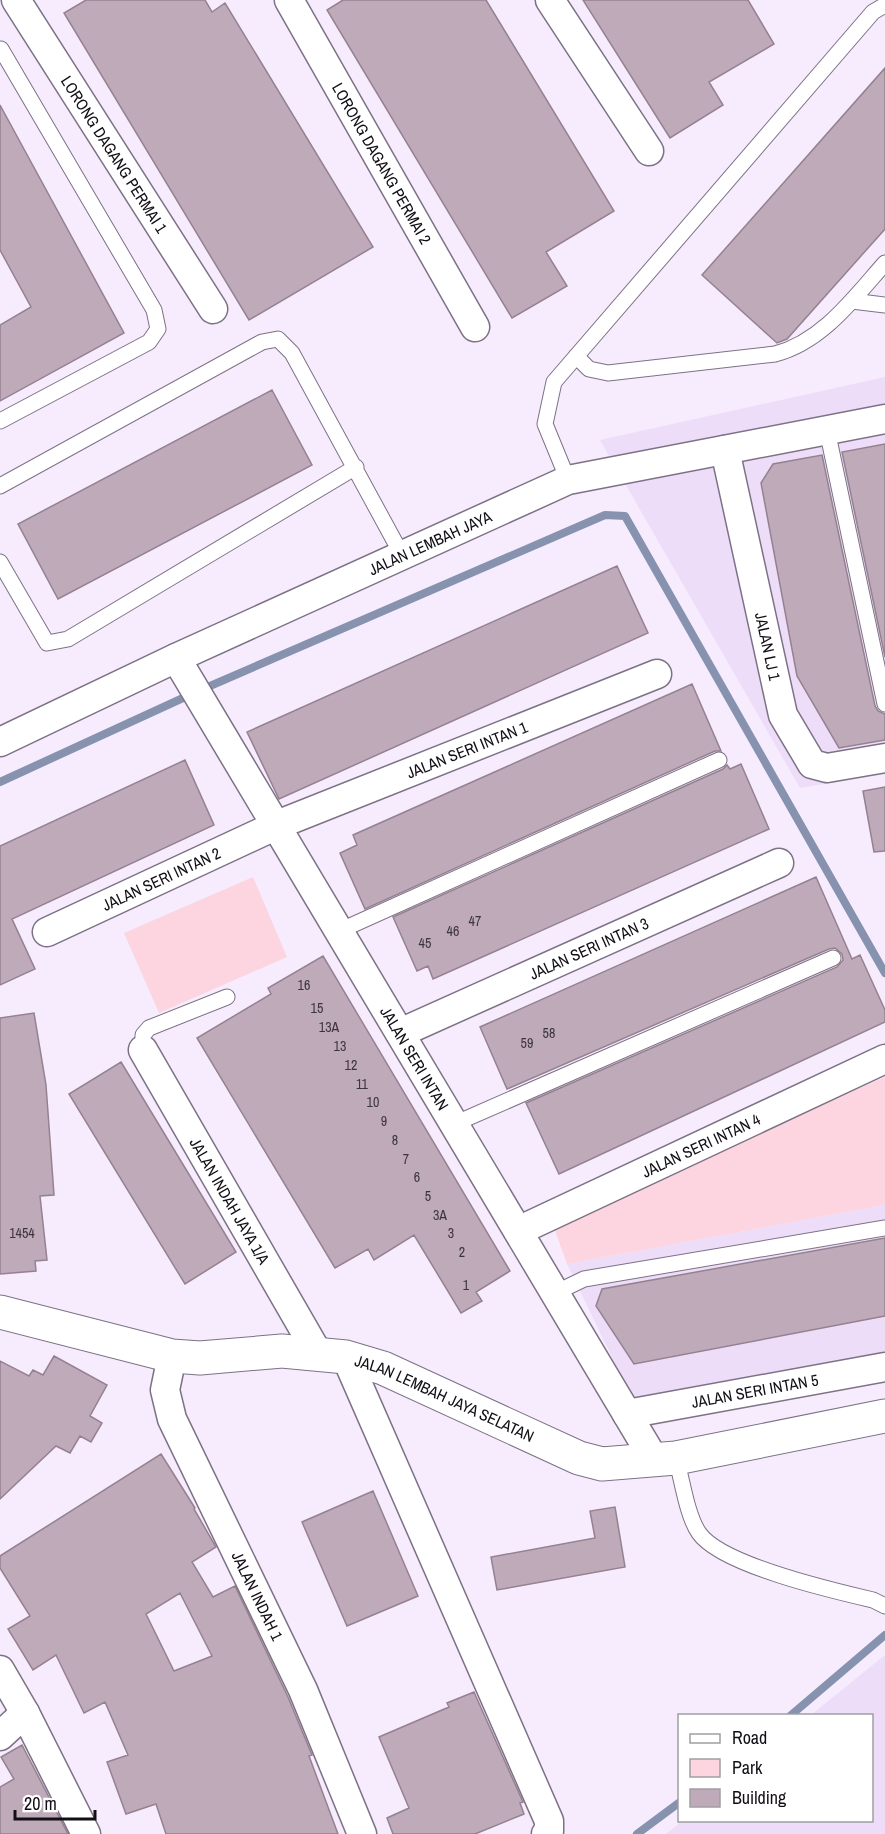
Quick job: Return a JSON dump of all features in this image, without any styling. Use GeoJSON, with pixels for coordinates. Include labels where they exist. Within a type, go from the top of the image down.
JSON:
{"type":"FeatureCollection","features":[{"type":"Feature","properties":{"kind":"street","name":"LORONG DAGANG PERMAI 1"},"geometry":{"type":"LineString","coordinates":[[16,0],[213,309]]}},
{"type":"Feature","properties":{"kind":"street","name":"LORONG DAGANG PERMAI 2"},"geometry":{"type":"LineString","coordinates":[[289,0],[475,327]]}},
{"type":"Feature","properties":{"kind":"street"},"geometry":{"type":"LineString","coordinates":[[550,0],[649,151]]}},
{"type":"Feature","properties":{"kind":"street","name":"JALAN LEMBAH JAYA"},"geometry":{"type":"LineString","coordinates":[[0,742],[176,658],[568,480],[885,419]]}},
{"type":"Feature","properties":{"kind":"street","name":"JALAN LJ 1"},"geometry":{"type":"LineString","coordinates":[[725,450],[783,716],[812,764],[828,768],[885,758]]}},
{"type":"Feature","properties":{"kind":"street","name":"JALAN SERI INTAN"},"geometry":{"type":"LineString","coordinates":[[176,658],[627,1414],[665,1460]]}},
{"type":"Feature","properties":{"kind":"street","name":"JALAN SERI INTAN 1"},"geometry":{"type":"LineString","coordinates":[[277,825],[657,674]]}},
{"type":"Feature","properties":{"kind":"street","name":"JALAN SERI INTAN 2"},"geometry":{"type":"LineString","coordinates":[[47,932],[277,825]]}},
{"type":"Feature","properties":{"kind":"street","name":"JALAN SERI INTAN 3"},"geometry":{"type":"LineString","coordinates":[[400,1033],[779,864]]}},
{"type":"Feature","properties":{"kind":"street","name":"JALAN INDAH JAYA 1/A"},"geometry":{"type":"LineString","coordinates":[[143,1050],[332,1354],[548,1827]]}},
{"type":"Feature","properties":{"kind":"street","name":"JALAN SERI INTAN 4"},"geometry":{"type":"LineString","coordinates":[[518,1231],[885,1059]]}},
{"type":"Feature","properties":{"kind":"street","name":"JALAN LEMBAH JAYA SELATAN"},"geometry":{"type":"LineString","coordinates":[[0,1312],[172,1356],[200,1358],[282,1351],[332,1354],[383,1368],[579,1458],[602,1464],[665,1460],[885,1416]]}},
{"type":"Feature","properties":{"kind":"street","name":"JALAN INDAH 1"},"geometry":{"type":"LineString","coordinates":[[172,1356],[165,1390],[172,1419],[303,1690],[362,1834]]}},
{"type":"Feature","properties":{"kind":"street","name":"JALAN SERI INTAN 5"},"geometry":{"type":"LineString","coordinates":[[627,1414],[885,1367]]}},
{"type":"Feature","properties":{"kind":"street"},"geometry":{"type":"LineString","coordinates":[[0,1670],[25,1713],[86,1834]]}},
{"type":"Feature","properties":{"kind":"street"},"geometry":{"type":"LineString","coordinates":[[0,1736],[25,1713]]}},
{"type":"Feature","properties":{"kind":"lane"},"geometry":{"type":"LineString","coordinates":[[568,480],[545,424],[554,382],[873,12],[885,5]]}},
{"type":"Feature","properties":{"kind":"lane"},"geometry":{"type":"LineString","coordinates":[[0,421],[148,342],[158,329],[154,310],[1,49]]}},
{"type":"Feature","properties":{"kind":"lane"},"geometry":{"type":"LineString","coordinates":[[576,356],[590,369],[608,373],[775,354],[796,349],[822,330],[852,301],[885,263]]}},
{"type":"Feature","properties":{"kind":"lane"},"geometry":{"type":"LineString","coordinates":[[852,301],[885,305]]}},
{"type":"Feature","properties":{"kind":"lane"},"geometry":{"type":"LineString","coordinates":[[0,486],[262,342],[278,339],[292,353],[402,555]]}},
{"type":"Feature","properties":{"kind":"lane"},"geometry":{"type":"LineString","coordinates":[[827,430],[885,704]]}},
{"type":"Feature","properties":{"kind":"lane"},"geometry":{"type":"LineString","coordinates":[[0,562],[47,643],[68,639],[356,467]]}},
{"type":"Feature","properties":{"kind":"lane"},"geometry":{"type":"LineString","coordinates":[[339,931],[719,760]]}},
{"type":"Feature","properties":{"kind":"lane"},"geometry":{"type":"LineString","coordinates":[[454,1124],[833,958]]}},
{"type":"Feature","properties":{"kind":"lane"},"geometry":{"type":"LineString","coordinates":[[143,1050],[143,1035],[149,1028],[227,997]]}},
{"type":"Feature","properties":{"kind":"lane"},"geometry":{"type":"LineString","coordinates":[[555,1293],[584,1279],[885,1228]]}},
{"type":"Feature","properties":{"kind":"lane"},"geometry":{"type":"LineString","coordinates":[[665,1460],[698,1532],[710,1545],[780,1576],[873,1600],[885,1606]]}},
{"type":"Feature","properties":{"kind":"shaded area"},"geometry":{"type":"Polygon","coordinates":[[[885,377],[885,774],[800,788],[600,440],[885,377]]]}},
{"type":"Feature","properties":{"kind":"shaded area"},"geometry":{"type":"Polygon","coordinates":[[[885,1205],[885,1380],[645,1426],[567,1264],[885,1205]]]}},
{"type":"Feature","properties":{"kind":"shaded area"},"geometry":{"type":"Polygon","coordinates":[[[885,1655],[885,1834],[666,1834],[681,1822],[873,1822],[873,1714],[812,1714],[885,1655]]]}},
{"type":"Feature","properties":{"kind":"green space"},"geometry":{"type":"Polygon","coordinates":[[[253,877],[287,957],[159,1013],[124,933],[253,877]]]}},
{"type":"Feature","properties":{"kind":"green space"},"geometry":{"type":"Polygon","coordinates":[[[885,1077],[885,1205],[567,1264],[552,1222],[885,1077]]]}},
{"type":"Feature","properties":{"kind":"building"},"geometry":{"type":"Polygon","coordinates":[[[86,0],[205,0],[212,12],[225,3],[373,247],[249,320],[64,13],[86,0]]]}},
{"type":"Feature","properties":{"kind":"building"},"geometry":{"type":"Polygon","coordinates":[[[343,0],[486,0],[614,211],[546,252],[567,286],[512,318],[327,10],[343,0]]]}},
{"type":"Feature","properties":{"kind":"building"},"geometry":{"type":"Polygon","coordinates":[[[583,0],[748,0],[774,44],[709,82],[723,105],[670,138],[583,0]]]}},
{"type":"Feature","properties":{"kind":"building"},"geometry":{"type":"Polygon","coordinates":[[[885,68],[885,229],[787,339],[777,343],[702,275],[885,68]]]}},
{"type":"Feature","properties":{"kind":"building"},"geometry":{"type":"Polygon","coordinates":[[[0,105],[124,333],[0,401],[0,325],[31,307],[0,250],[0,105]]]}},
{"type":"Feature","properties":{"kind":"building"},"geometry":{"type":"Polygon","coordinates":[[[272,390],[312,465],[58,599],[18,524],[272,390]]]}},
{"type":"Feature","properties":{"kind":"building"},"geometry":{"type":"Polygon","coordinates":[[[885,444],[885,657],[842,452],[885,444]]]}},
{"type":"Feature","properties":{"kind":"building"},"geometry":{"type":"Polygon","coordinates":[[[822,455],[875,706],[878,711],[885,714],[885,740],[839,748],[797,676],[761,483],[773,464],[822,455]]]}},
{"type":"Feature","properties":{"kind":"building"},"geometry":{"type":"Polygon","coordinates":[[[617,566],[648,633],[279,799],[247,732],[617,566]]]}},
{"type":"Feature","properties":{"kind":"building"},"geometry":{"type":"Polygon","coordinates":[[[692,684],[721,751],[715,751],[365,909],[340,853],[357,845],[353,835],[692,684]]]}},
{"type":"Feature","properties":{"kind":"building"},"geometry":{"type":"Polygon","coordinates":[[[185,760],[214,825],[12,919],[35,969],[0,985],[0,846],[185,760]]]}},
{"type":"Feature","properties":{"kind":"building"},"geometry":{"type":"Polygon","coordinates":[[[741,764],[769,829],[433,979],[428,966],[417,971],[393,917],[723,769],[727,765],[730,769],[741,764]]]}},
{"type":"Feature","properties":{"kind":"building"},"geometry":{"type":"Polygon","coordinates":[[[885,787],[885,851],[874,852],[863,791],[885,787]]]}},
{"type":"Feature","properties":{"kind":"building"},"geometry":{"type":"Polygon","coordinates":[[[816,877],[852,959],[860,955],[885,1010],[885,1022],[559,1174],[526,1103],[837,967],[843,960],[842,954],[835,948],[829,949],[507,1089],[480,1027],[816,877]]]}},
{"type":"Feature","properties":{"kind":"building"},"geometry":{"type":"Polygon","coordinates":[[[323,956],[510,1271],[476,1292],[482,1301],[461,1313],[414,1235],[374,1260],[368,1249],[335,1268],[197,1038],[271,994],[268,988],[323,956]]]}},
{"type":"Feature","properties":{"kind":"building"},"geometry":{"type":"Polygon","coordinates":[[[34,1013],[46,1085],[54,1195],[40,1196],[47,1260],[35,1261],[36,1271],[0,1274],[0,1018],[34,1013]]]}},
{"type":"Feature","properties":{"kind":"building"},"geometry":{"type":"Polygon","coordinates":[[[121,1062],[236,1252],[185,1284],[69,1094],[121,1062]]]}},
{"type":"Feature","properties":{"kind":"building"},"geometry":{"type":"Polygon","coordinates":[[[885,1238],[885,1316],[634,1364],[596,1306],[602,1289],[885,1238]]]}},
{"type":"Feature","properties":{"kind":"building"},"geometry":{"type":"Polygon","coordinates":[[[54,1356],[107,1385],[90,1416],[102,1423],[91,1442],[80,1436],[70,1453],[56,1446],[0,1499],[0,1361],[29,1376],[33,1370],[43,1375],[54,1356]]]}},
{"type":"Feature","properties":{"kind":"building"},"geometry":{"type":"Polygon","coordinates":[[[161,1454],[216,1547],[192,1562],[213,1597],[235,1586],[288,1697],[312,1755],[309,1756],[338,1834],[166,1834],[156,1804],[126,1814],[107,1762],[128,1755],[105,1702],[84,1713],[56,1655],[33,1670],[8,1629],[30,1616],[0,1568],[0,1556],[161,1454]],[[180,1593],[146,1614],[174,1671],[212,1656],[180,1593]]]}},
{"type":"Feature","properties":{"kind":"building"},"geometry":{"type":"Polygon","coordinates":[[[373,1491],[418,1596],[347,1626],[302,1522],[373,1491]]]}},
{"type":"Feature","properties":{"kind":"building"},"geometry":{"type":"Polygon","coordinates":[[[615,1507],[625,1567],[497,1590],[491,1557],[595,1538],[590,1511],[615,1507]]]}},
{"type":"Feature","properties":{"kind":"building"},"geometry":{"type":"Polygon","coordinates":[[[474,1692],[523,1802],[520,1803],[524,1814],[475,1834],[393,1834],[387,1818],[409,1808],[379,1737],[449,1707],[447,1703],[474,1692]]]}},
{"type":"Feature","properties":{"kind":"building"},"geometry":{"type":"Polygon","coordinates":[[[22,1745],[68,1834],[0,1834],[0,1787],[14,1779],[1,1757],[22,1745]]]}},
{"type":"Feature","properties":{"kind":"waterway"},"geometry":{"type":"LineString","coordinates":[[210,686],[605,515],[625,516],[885,973]]}},
{"type":"Feature","properties":{"kind":"waterway"},"geometry":{"type":"LineString","coordinates":[[0,782],[183,698]]}},
{"type":"Feature","properties":{"kind":"waterway"},"geometry":{"type":"LineString","coordinates":[[792,1714],[885,1635]]}},
{"type":"Feature","properties":{"kind":"waterway"},"geometry":{"type":"LineString","coordinates":[[637,1834],[678,1803]]}}]}
